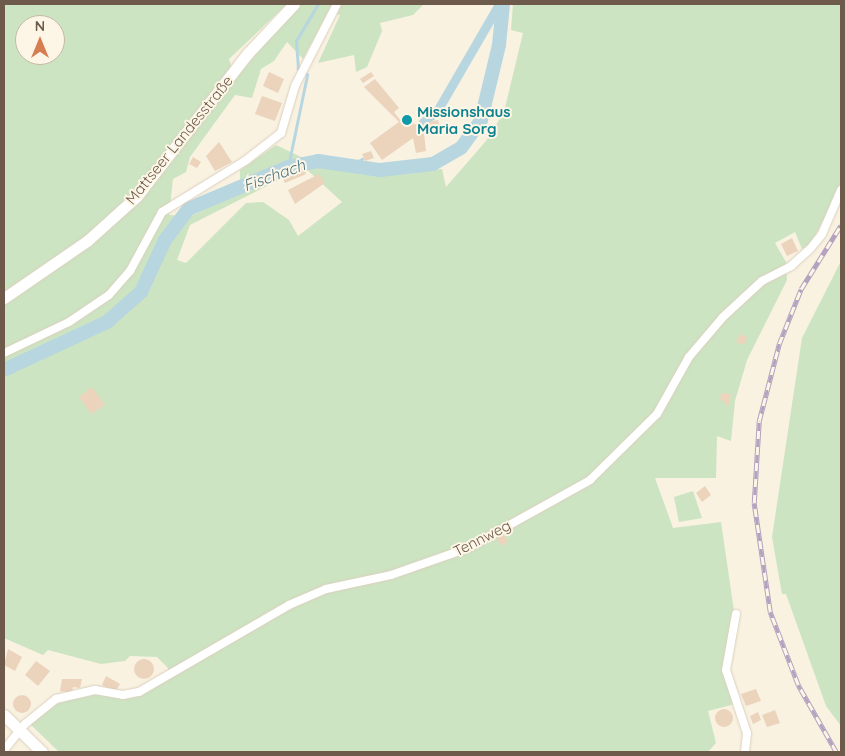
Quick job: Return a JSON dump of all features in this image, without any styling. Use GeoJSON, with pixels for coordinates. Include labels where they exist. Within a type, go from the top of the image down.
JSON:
{"type":"FeatureCollection","features":[{"type":"Feature","properties":{"kind":"main road","name":"Mattseer Landesstraße"},"geometry":{"type":"LineString","coordinates":[[4,298],[87,240],[137,196],[248,53],[294,4]]}},
{"type":"Feature","properties":{"kind":"main road"},"geometry":{"type":"LineString","coordinates":[[4,716],[42,752]]}},
{"type":"Feature","properties":{"kind":"street"},"geometry":{"type":"LineString","coordinates":[[4,353],[69,322],[109,295],[130,271],[162,212],[246,161],[281,133],[300,77],[337,4]]}},
{"type":"Feature","properties":{"kind":"street","name":"Tennweg"},"geometry":{"type":"LineString","coordinates":[[4,750],[56,699],[95,690],[123,695],[139,692],[289,605],[326,589],[391,575],[468,548],[590,480],[657,414],[689,357],[723,317],[762,281],[791,266],[810,249],[822,234],[841,190]]}},
{"type":"Feature","properties":{"kind":"street"},"geometry":{"type":"LineString","coordinates":[[736,614],[726,670],[747,733],[746,752]]}},
{"type":"Feature","properties":{"kind":"green space"},"geometry":{"type":"Polygon","coordinates":[[[4,4],[287,4],[229,59],[235,79],[299,4],[424,4],[413,15],[380,23],[382,31],[367,67],[356,72],[354,55],[318,63],[340,15],[328,12],[303,59],[287,42],[274,61],[261,69],[252,98],[235,95],[190,157],[186,172],[173,179],[169,215],[191,216],[240,192],[240,170],[276,145],[318,165],[364,175],[442,169],[446,187],[486,141],[504,112],[523,33],[511,30],[513,4],[841,4],[841,187],[810,245],[802,249],[795,232],[775,243],[786,262],[787,280],[747,360],[735,401],[731,441],[717,436],[716,478],[655,478],[673,528],[721,522],[734,611],[725,662],[735,704],[708,711],[716,743],[708,752],[59,752],[30,724],[57,701],[97,692],[133,696],[169,679],[168,668],[157,657],[130,656],[125,661],[101,664],[48,650],[43,655],[4,638],[4,4]],[[304,167],[190,225],[177,260],[186,263],[246,203],[263,202],[289,220],[298,236],[342,202],[304,167]]]}},
{"type":"Feature","properties":{"kind":"green space"},"geometry":{"type":"Polygon","coordinates":[[[841,261],[841,726],[826,706],[786,594],[782,594],[772,537],[802,338],[841,261]]]}},
{"type":"Feature","properties":{"kind":"green space"},"geometry":{"type":"Polygon","coordinates":[[[693,491],[702,518],[679,522],[674,497],[693,491]]]}},
{"type":"Feature","properties":{"kind":"building"},"geometry":{"type":"Polygon","coordinates":[[[269,72],[284,79],[278,93],[263,86],[269,72]]]}},
{"type":"Feature","properties":{"kind":"building"},"geometry":{"type":"Polygon","coordinates":[[[371,72],[374,76],[363,83],[360,79],[371,72]]]}},
{"type":"Feature","properties":{"kind":"building","name":"Missionshaus Maria Sorg"},"geometry":{"type":"Polygon","coordinates":[[[375,79],[399,108],[394,112],[401,121],[408,116],[415,125],[420,121],[423,125],[426,151],[416,153],[413,138],[382,160],[370,143],[399,122],[364,87],[375,79]]]}},
{"type":"Feature","properties":{"kind":"building"},"geometry":{"type":"Polygon","coordinates":[[[262,96],[282,103],[275,121],[255,114],[262,96]]]}},
{"type":"Feature","properties":{"kind":"building"},"geometry":{"type":"Polygon","coordinates":[[[438,120],[441,132],[428,135],[425,123],[438,120]]]}},
{"type":"Feature","properties":{"kind":"building"},"geometry":{"type":"Polygon","coordinates":[[[219,142],[232,162],[215,171],[206,156],[219,142]]]}},
{"type":"Feature","properties":{"kind":"building"},"geometry":{"type":"Polygon","coordinates":[[[371,151],[374,158],[365,161],[362,154],[371,151]]]}},
{"type":"Feature","properties":{"kind":"building"},"geometry":{"type":"Polygon","coordinates":[[[193,157],[201,162],[197,168],[189,164],[193,157]]]}},
{"type":"Feature","properties":{"kind":"building"},"geometry":{"type":"Polygon","coordinates":[[[304,168],[306,174],[285,183],[282,177],[304,168]]]}},
{"type":"Feature","properties":{"kind":"building"},"geometry":{"type":"Polygon","coordinates":[[[319,174],[325,183],[295,204],[288,190],[319,174]]]}},
{"type":"Feature","properties":{"kind":"building"},"geometry":{"type":"Polygon","coordinates":[[[792,238],[798,251],[787,256],[781,244],[792,238]]]}},
{"type":"Feature","properties":{"kind":"building"},"geometry":{"type":"Polygon","coordinates":[[[740,334],[747,337],[744,345],[736,342],[740,334]]]}},
{"type":"Feature","properties":{"kind":"building"},"geometry":{"type":"Polygon","coordinates":[[[92,387],[105,405],[91,414],[79,397],[92,387]]]}},
{"type":"Feature","properties":{"kind":"building"},"geometry":{"type":"Polygon","coordinates":[[[721,393],[731,394],[729,406],[720,399],[721,393]]]}},
{"type":"Feature","properties":{"kind":"building"},"geometry":{"type":"Polygon","coordinates":[[[705,486],[711,495],[702,502],[696,493],[705,486]]]}},
{"type":"Feature","properties":{"kind":"building"},"geometry":{"type":"Polygon","coordinates":[[[502,533],[508,541],[502,546],[496,538],[502,533]]]}},
{"type":"Feature","properties":{"kind":"building"},"geometry":{"type":"Polygon","coordinates":[[[8,649],[22,657],[15,671],[4,665],[8,649]]]}},
{"type":"Feature","properties":{"kind":"building"},"geometry":{"type":"Polygon","coordinates":[[[144,659],[151,662],[154,669],[151,676],[144,679],[137,676],[134,669],[137,662],[144,659]]]}},
{"type":"Feature","properties":{"kind":"building"},"geometry":{"type":"Polygon","coordinates":[[[36,661],[50,671],[38,686],[25,675],[36,661]]]}},
{"type":"Feature","properties":{"kind":"building"},"geometry":{"type":"Polygon","coordinates":[[[106,676],[120,684],[115,692],[102,685],[106,676]]]}},
{"type":"Feature","properties":{"kind":"building"},"geometry":{"type":"Polygon","coordinates":[[[62,679],[82,679],[80,688],[73,687],[72,693],[60,691],[62,679]]]}},
{"type":"Feature","properties":{"kind":"building"},"geometry":{"type":"Polygon","coordinates":[[[756,689],[761,701],[746,706],[741,694],[756,689]]]}},
{"type":"Feature","properties":{"kind":"building"},"geometry":{"type":"Polygon","coordinates":[[[22,695],[28,698],[31,704],[28,710],[22,713],[16,710],[13,704],[16,698],[22,695]]]}},
{"type":"Feature","properties":{"kind":"building"},"geometry":{"type":"Polygon","coordinates":[[[720,709],[728,709],[733,714],[731,725],[720,727],[715,722],[715,714],[720,709]]]}},
{"type":"Feature","properties":{"kind":"building"},"geometry":{"type":"Polygon","coordinates":[[[775,710],[780,723],[767,727],[762,715],[775,710]]]}},
{"type":"Feature","properties":{"kind":"building"},"geometry":{"type":"Polygon","coordinates":[[[758,712],[761,720],[753,724],[750,716],[758,712]]]}},
{"type":"Feature","properties":{"kind":"waterway"},"geometry":{"type":"LineString","coordinates":[[288,167],[307,75],[298,69],[296,41],[318,4]]}},
{"type":"Feature","properties":{"kind":"waterway"},"geometry":{"type":"LineString","coordinates":[[423,122],[437,111],[499,4]]}},
{"type":"Feature","properties":{"kind":"waterway","name":"Fischach"},"geometry":{"type":"LineString","coordinates":[[4,370],[107,322],[141,292],[165,240],[188,209],[288,167],[318,161],[380,170],[433,164],[461,148],[481,120],[499,45],[503,4]]}},
{"type":"Feature","properties":{"kind":"waterway","name":"Fischach"},"geometry":{"type":"LineString","coordinates":[[347,167],[362,159]]}},
{"type":"Feature","properties":{"kind":"railway"},"geometry":{"type":"LineString","coordinates":[[836,752],[798,685],[770,612],[754,503],[759,421],[779,344],[801,289],[841,225]]}},
{"type":"Feature","properties":{"kind":"place","name":"Missionshaus Maria Sorg"},"geometry":{"type":"Point","coordinates":[407,120]}}]}
